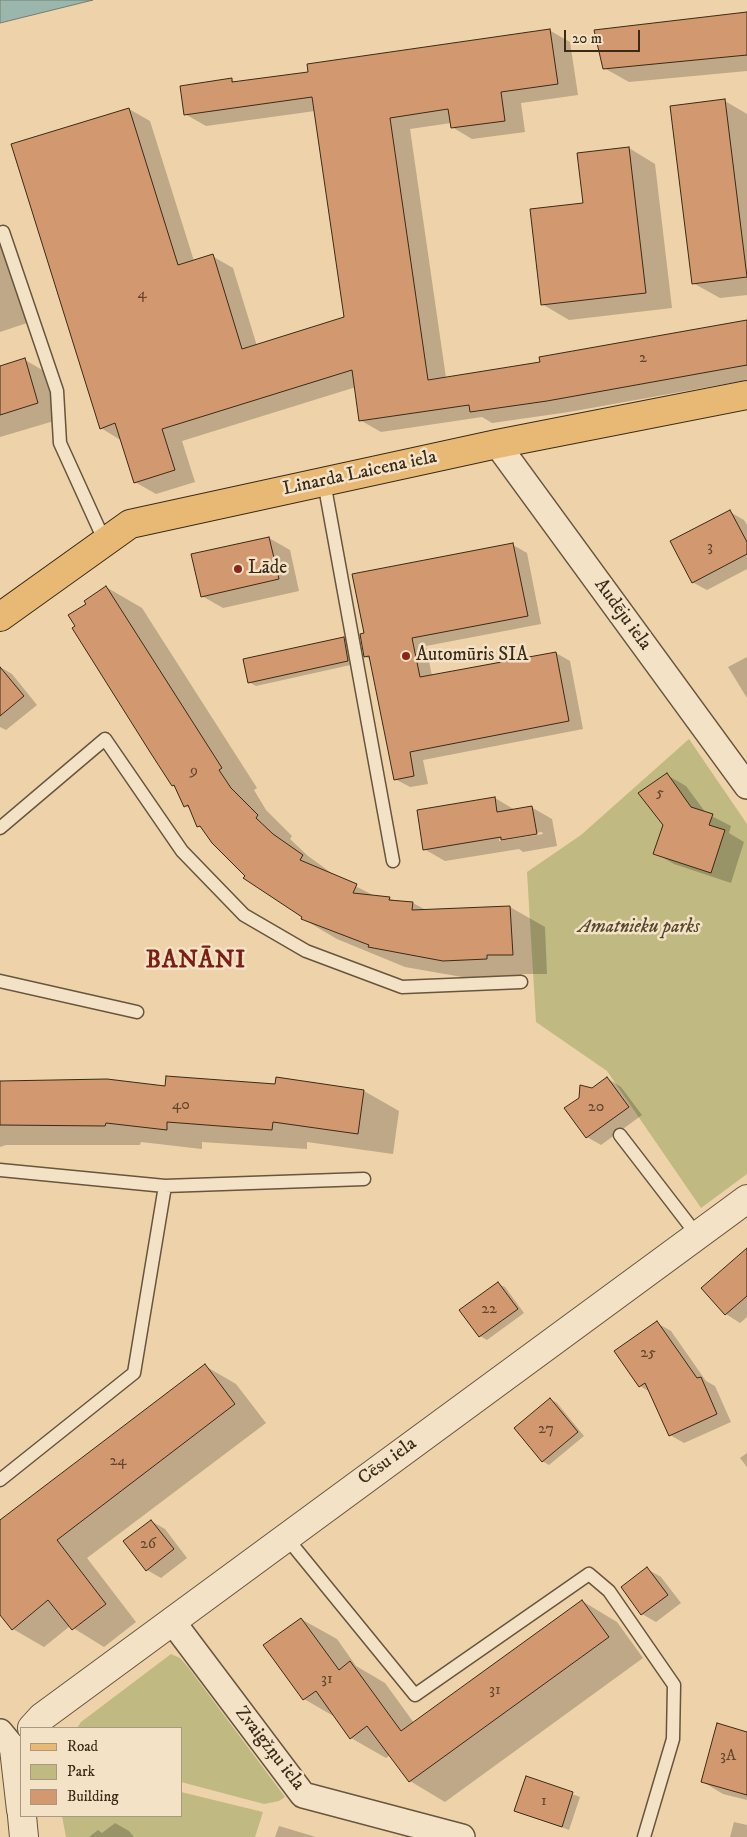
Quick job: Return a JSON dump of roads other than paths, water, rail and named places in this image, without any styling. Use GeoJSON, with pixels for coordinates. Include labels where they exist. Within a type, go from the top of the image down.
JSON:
{"type":"FeatureCollection","features":[{"type":"Feature","properties":{"kind":"main road","name":"Linarda Laicena iela"},"geometry":{"type":"LineString","coordinates":[[0,617],[130,524],[497,444],[747,395]]}},
{"type":"Feature","properties":{"kind":"street","name":"Audēju iela"},"geometry":{"type":"LineString","coordinates":[[497,444],[747,786]]}},
{"type":"Feature","properties":{"kind":"street","name":"Cēsu iela"},"geometry":{"type":"LineString","coordinates":[[33,1727],[42,1717],[747,1199]]}},
{"type":"Feature","properties":{"kind":"street","name":"Zvaigžņu iela"},"geometry":{"type":"LineString","coordinates":[[172,1621],[303,1796],[462,1837]]}},
{"type":"Feature","properties":{"kind":"street"},"geometry":{"type":"LineString","coordinates":[[9,1745],[20,1805]]}},
{"type":"Feature","properties":{"kind":"street"},"geometry":{"type":"LineString","coordinates":[[22,1817],[24,1837]]}},
{"type":"Feature","properties":{"kind":"lane"},"geometry":{"type":"LineString","coordinates":[[3,232],[57,391],[60,443],[105,542]]}},
{"type":"Feature","properties":{"kind":"lane"},"geometry":{"type":"LineString","coordinates":[[324,482],[393,861]]}},
{"type":"Feature","properties":{"kind":"lane"},"geometry":{"type":"LineString","coordinates":[[0,828],[105,740],[182,851],[244,915],[290,942],[306,951],[402,987],[522,982]]}},
{"type":"Feature","properties":{"kind":"lane"},"geometry":{"type":"LineString","coordinates":[[0,981],[137,1012]]}},
{"type":"Feature","properties":{"kind":"lane"},"geometry":{"type":"LineString","coordinates":[[620,1135],[697,1235]]}},
{"type":"Feature","properties":{"kind":"lane"},"geometry":{"type":"LineString","coordinates":[[0,1170],[165,1186],[364,1179]]}},
{"type":"Feature","properties":{"kind":"lane"},"geometry":{"type":"LineString","coordinates":[[0,1480],[134,1373],[165,1186]]}},
{"type":"Feature","properties":{"kind":"lane"},"geometry":{"type":"LineString","coordinates":[[286,1537],[415,1695],[589,1574],[608,1591],[674,1685],[673,1739],[644,1837]]}},
{"type":"Feature","properties":{"kind":"water"},"geometry":{"type":"Polygon","coordinates":[[[0,0],[93,0],[0,23],[0,0]]]}},
{"type":"Feature","properties":{"kind":"place","name":"Lāde"},"geometry":{"type":"Point","coordinates":[238,569]}},
{"type":"Feature","properties":{"kind":"place","name":"Automūris SIA"},"geometry":{"type":"Point","coordinates":[406,656]}},
{"type":"Feature","properties":{"kind":"district","name":"BANĀNI"},"geometry":{"type":"Point","coordinates":[196,962]}},
{"type":"Feature","properties":{"kind":"park label","name":"Amatnieku parks"},"geometry":{"type":"Point","coordinates":[639,928]}}]}
